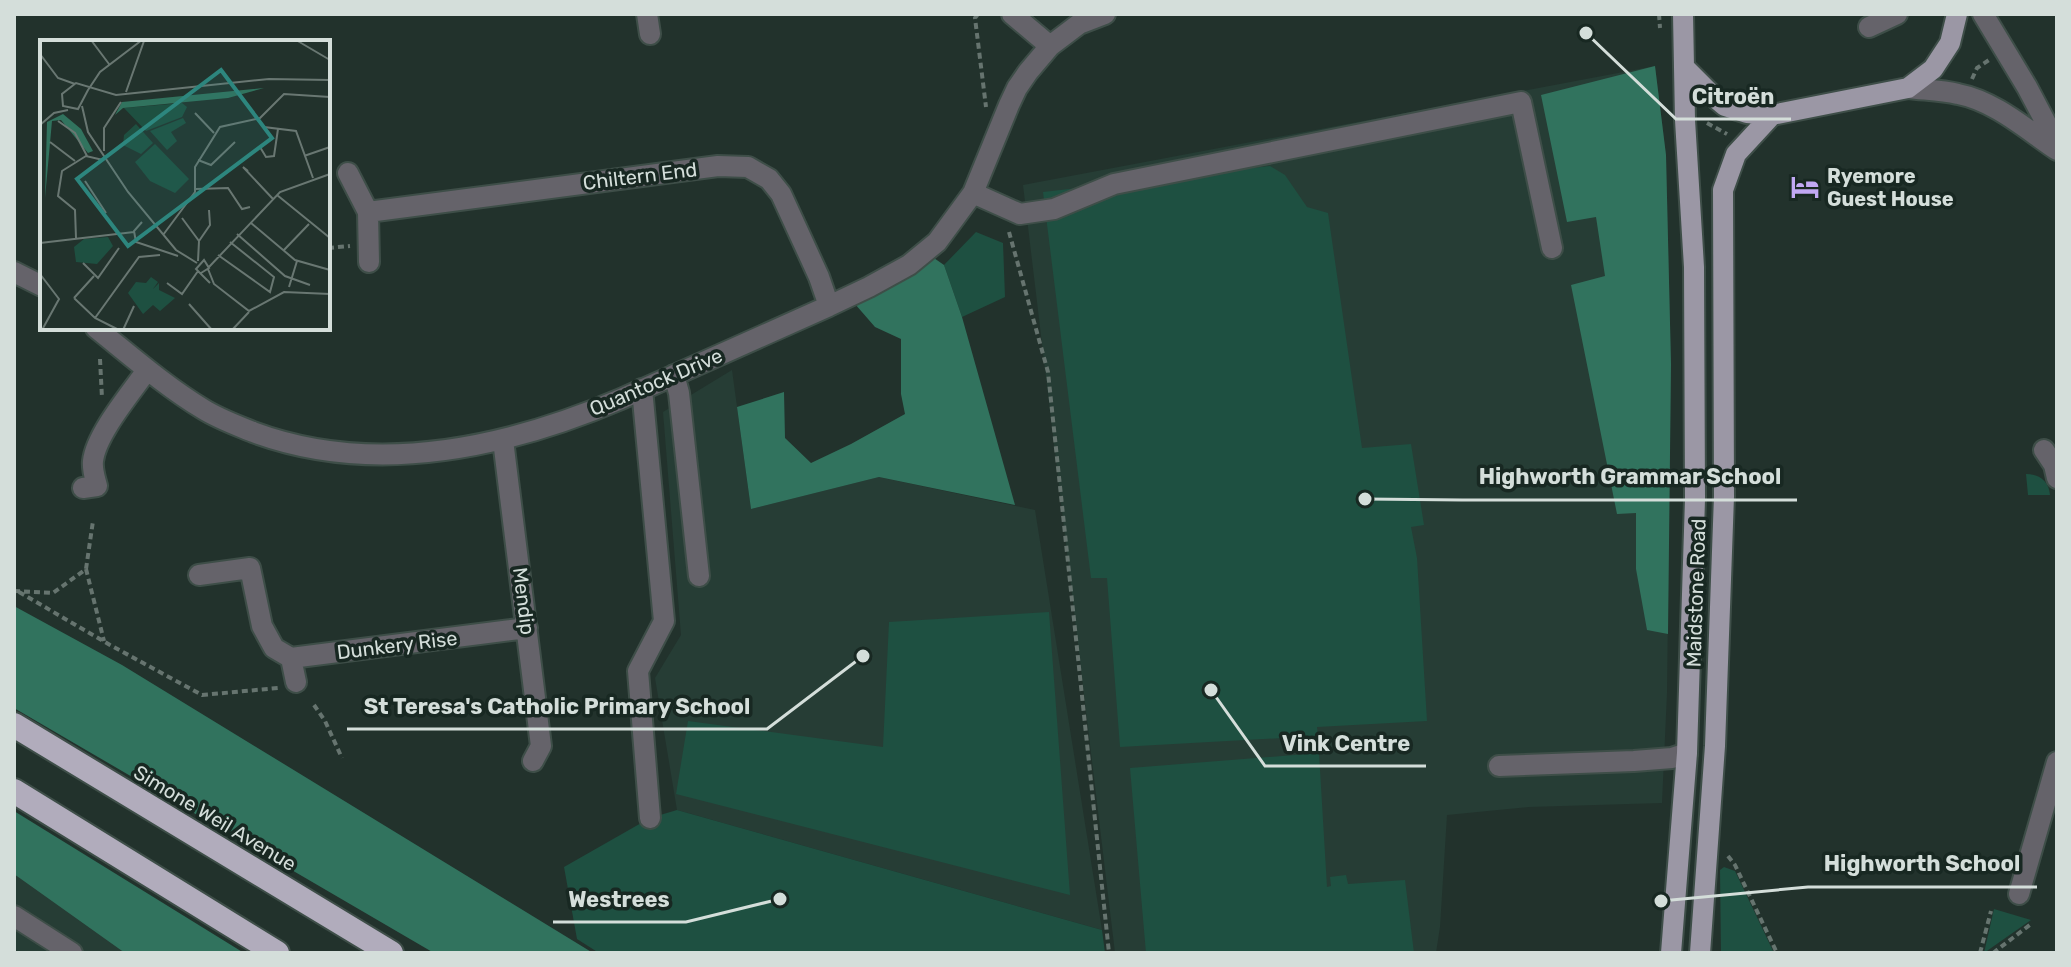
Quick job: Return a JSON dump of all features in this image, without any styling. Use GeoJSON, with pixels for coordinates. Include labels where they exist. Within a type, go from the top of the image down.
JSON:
{"type":"FeatureCollection","features":[{"type":"Feature","properties":{"kind":"highway","name":"Simone Weil Avenue"},"geometry":{"type":"LineString","coordinates":[[14,725],[391,953]]}},
{"type":"Feature","properties":{"kind":"highway"},"geometry":{"type":"LineString","coordinates":[[14,791],[277,953]]}},
{"type":"Feature","properties":{"kind":"main road","name":"Maidstone Road"},"geometry":{"type":"LineString","coordinates":[[1671,953],[1687,753],[1695,499],[1694,267],[1685,120],[1683,14]]}},
{"type":"Feature","properties":{"kind":"main road"},"geometry":{"type":"LineString","coordinates":[[1684,67],[1725,106],[1747,113],[1772,115],[1908,88],[1933,69],[1950,43],[1957,14]]}},
{"type":"Feature","properties":{"kind":"main road","name":"Maidstone Road"},"geometry":{"type":"LineString","coordinates":[[1700,953],[1715,746],[1724,496],[1723,190],[1736,154],[1772,115]]}},
{"type":"Feature","properties":{"kind":"street"},"geometry":{"type":"LineString","coordinates":[[1012,14],[1050,46]]}},
{"type":"Feature","properties":{"kind":"street","name":"Quantock Drive"},"geometry":{"type":"LineString","coordinates":[[98,330],[147,370],[205,411],[235,425],[295,445],[369,455],[423,453],[503,440],[595,410],[829,306],[909,265],[937,242],[973,193],[1017,88],[1050,46],[1079,24],[1105,14]]}},
{"type":"Feature","properties":{"kind":"street"},"geometry":{"type":"LineString","coordinates":[[1869,27],[1897,14]]}},
{"type":"Feature","properties":{"kind":"street"},"geometry":{"type":"LineString","coordinates":[[1983,14],[2057,144]]}},
{"type":"Feature","properties":{"kind":"street"},"geometry":{"type":"LineString","coordinates":[[1908,88],[1960,94],[1985,103],[2057,150]]}},
{"type":"Feature","properties":{"kind":"street"},"geometry":{"type":"LineString","coordinates":[[973,193],[1020,214],[1054,209],[1114,184],[1521,102],[1552,248]]}},
{"type":"Feature","properties":{"kind":"street","name":"Chiltern End"},"geometry":{"type":"LineString","coordinates":[[368,212],[718,166],[748,167],[769,179],[781,194],[829,306]]}},
{"type":"Feature","properties":{"kind":"street"},"geometry":{"type":"LineString","coordinates":[[348,173],[368,212],[369,262]]}},
{"type":"Feature","properties":{"kind":"street"},"geometry":{"type":"LineString","coordinates":[[14,272],[40,285]]}},
{"type":"Feature","properties":{"kind":"street"},"geometry":{"type":"LineString","coordinates":[[99,486],[93,472],[93,459],[100,438],[147,370]]}},
{"type":"Feature","properties":{"kind":"street"},"geometry":{"type":"LineString","coordinates":[[674,375],[679,393],[699,576]]}},
{"type":"Feature","properties":{"kind":"street"},"geometry":{"type":"LineString","coordinates":[[642,389],[664,621],[638,671],[650,818]]}},
{"type":"Feature","properties":{"kind":"street","name":"Mendip"},"geometry":{"type":"LineString","coordinates":[[503,440],[541,746],[533,761]]}},
{"type":"Feature","properties":{"kind":"street"},"geometry":{"type":"LineString","coordinates":[[2044,450],[2054,465],[2057,478]]}},
{"type":"Feature","properties":{"kind":"street"},"geometry":{"type":"LineString","coordinates":[[199,575],[250,568],[262,626],[274,648],[291,658],[287,685]]}},
{"type":"Feature","properties":{"kind":"street","name":"Dunkery Rise"},"geometry":{"type":"LineString","coordinates":[[291,658],[527,628]]}},
{"type":"Feature","properties":{"kind":"street"},"geometry":{"type":"LineString","coordinates":[[1499,766],[1634,761],[1672,758],[1687,753]]}},
{"type":"Feature","properties":{"kind":"street"},"geometry":{"type":"LineString","coordinates":[[2019,894],[2057,762]]}},
{"type":"Feature","properties":{"kind":"street"},"geometry":{"type":"LineString","coordinates":[[14,916],[72,953]]}},
{"type":"Feature","properties":{"kind":"path"},"geometry":{"type":"LineString","coordinates":[[978,14],[975,18],[977,42],[987,113]]}},
{"type":"Feature","properties":{"kind":"path"},"geometry":{"type":"LineString","coordinates":[[1659,14],[1660,28]]}},
{"type":"Feature","properties":{"kind":"path"},"geometry":{"type":"LineString","coordinates":[[1967,97],[1977,68],[1992,59],[2008,56]]}},
{"type":"Feature","properties":{"kind":"path"},"geometry":{"type":"LineString","coordinates":[[1002,207],[1048,372],[1109,953]]}},
{"type":"Feature","properties":{"kind":"path"},"geometry":{"type":"LineString","coordinates":[[100,356],[100,387],[105,410]]}},
{"type":"Feature","properties":{"kind":"path"},"geometry":{"type":"LineString","coordinates":[[93,521],[86,569],[104,642]]}},
{"type":"Feature","properties":{"kind":"path"},"geometry":{"type":"LineString","coordinates":[[16,592],[53,593],[86,569]]}},
{"type":"Feature","properties":{"kind":"path"},"geometry":{"type":"LineString","coordinates":[[16,592],[202,695],[287,685]]}},
{"type":"Feature","properties":{"kind":"path"},"geometry":{"type":"LineString","coordinates":[[314,705],[342,758]]}},
{"type":"Feature","properties":{"kind":"path"},"geometry":{"type":"LineString","coordinates":[[1726,854],[1735,865],[1777,953]]}},
{"type":"Feature","properties":{"kind":"path"},"geometry":{"type":"LineString","coordinates":[[1980,953],[1991,911]]}},
{"type":"Feature","properties":{"kind":"path"},"geometry":{"type":"LineString","coordinates":[[1993,953],[2031,924]]}},
{"type":"Feature","properties":{"kind":"shaded area"},"geometry":{"type":"Polygon","coordinates":[[[1655,66],[1666,155],[1671,364],[1667,693],[1662,803],[1529,807],[1447,815],[1436,953],[1115,953],[1023,185],[1655,66]]]}},
{"type":"Feature","properties":{"kind":"shaded area"},"geometry":{"type":"Polygon","coordinates":[[[732,370],[751,509],[879,477],[1035,510],[1102,930],[677,810],[655,678],[681,635],[663,412],[732,370]]]}},
{"type":"Feature","properties":{"kind":"shaded area"},"geometry":{"type":"Polygon","coordinates":[[[14,832],[213,953],[14,953],[14,832]]]}},
{"type":"Feature","properties":{"kind":"green space"},"geometry":{"type":"Polygon","coordinates":[[[1655,66],[1666,155],[1671,364],[1668,634],[1647,630],[1636,569],[1636,513],[1617,514],[1571,285],[1605,276],[1596,217],[1567,222],[1541,95],[1655,66]]]}},
{"type":"Feature","properties":{"kind":"green space"},"geometry":{"type":"Polygon","coordinates":[[[1270,166],[1285,175],[1307,207],[1328,213],[1362,448],[1411,444],[1424,525],[1411,527],[1417,558],[1427,721],[1317,727],[1318,736],[1120,747],[1107,578],[1091,578],[1043,192],[1270,166]]]}},
{"type":"Feature","properties":{"kind":"green space"},"geometry":{"type":"Polygon","coordinates":[[[976,232],[1003,243],[1005,297],[962,317],[944,265],[976,232]]]}},
{"type":"Feature","properties":{"kind":"green space"},"geometry":{"type":"Polygon","coordinates":[[[931,256],[944,265],[962,317],[1015,505],[879,477],[751,509],[737,407],[784,392],[785,438],[811,463],[905,414],[901,394],[901,339],[875,327],[855,304],[931,256]]]}},
{"type":"Feature","properties":{"kind":"green space"},"geometry":{"type":"Polygon","coordinates":[[[2026,474],[2042,479],[2050,495],[2028,495],[2026,474]]]}},
{"type":"Feature","properties":{"kind":"green space"},"geometry":{"type":"Polygon","coordinates":[[[14,606],[122,665],[593,953],[434,953],[14,708],[14,606]]]}},
{"type":"Feature","properties":{"kind":"green space"},"geometry":{"type":"Polygon","coordinates":[[[1049,612],[1070,895],[676,794],[688,721],[883,747],[889,622],[1049,612]]]}},
{"type":"Feature","properties":{"kind":"green space"},"geometry":{"type":"Polygon","coordinates":[[[1319,753],[1327,887],[1331,886],[1330,877],[1346,875],[1348,884],[1405,880],[1414,953],[1146,953],[1130,768],[1319,753]]]}},
{"type":"Feature","properties":{"kind":"green space"},"geometry":{"type":"Polygon","coordinates":[[[677,810],[1102,930],[1105,953],[599,953],[577,939],[564,867],[650,818],[677,810]]]}},
{"type":"Feature","properties":{"kind":"green space"},"geometry":{"type":"Polygon","coordinates":[[[14,811],[244,953],[125,953],[14,874],[14,811]]]}},
{"type":"Feature","properties":{"kind":"green space"},"geometry":{"type":"Polygon","coordinates":[[[1724,867],[1735,871],[1774,953],[1721,953],[1720,870],[1724,867]]]}},
{"type":"Feature","properties":{"kind":"green space"},"geometry":{"type":"Polygon","coordinates":[[[1994,909],[2031,920],[1984,953],[1994,909]]]}},
{"type":"Feature","properties":{"kind":"place","name":"Citroën"},"geometry":{"type":"Point","coordinates":[1586,33]}},
{"type":"Feature","properties":{"kind":"place","name":"Ryemore Guest House"},"geometry":{"type":"Point","coordinates":[1805,187]}},
{"type":"Feature","properties":{"kind":"place","name":"Highworth Grammar School"},"geometry":{"type":"Point","coordinates":[1365,499]}},
{"type":"Feature","properties":{"kind":"place","name":"St Teresa's Catholic Primary School"},"geometry":{"type":"Point","coordinates":[863,656]}},
{"type":"Feature","properties":{"kind":"place","name":"Vink Centre"},"geometry":{"type":"Point","coordinates":[1211,690]}},
{"type":"Feature","properties":{"kind":"place","name":"Westrees"},"geometry":{"type":"Point","coordinates":[780,899]}},
{"type":"Feature","properties":{"kind":"place","name":"Highworth School"},"geometry":{"type":"Point","coordinates":[1661,901]}}]}
